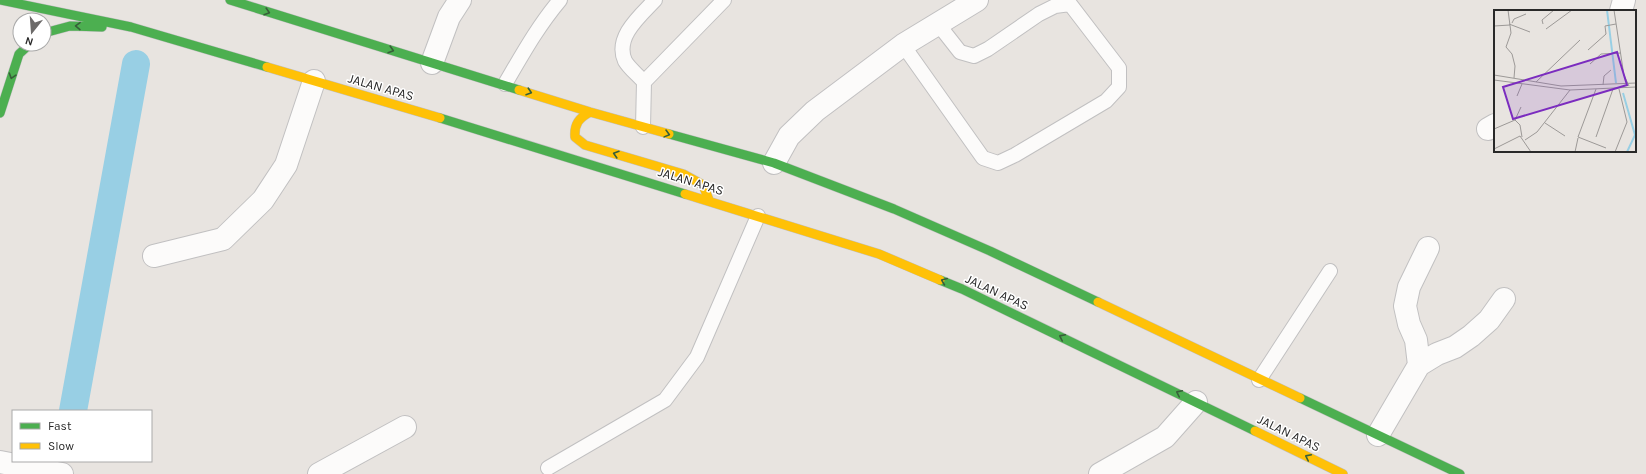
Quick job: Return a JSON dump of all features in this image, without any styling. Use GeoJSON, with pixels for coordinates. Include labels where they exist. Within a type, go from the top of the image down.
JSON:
{"type":"FeatureCollection","features":[{"type":"Feature","properties":{"kind":"main road","name":"JALAN APAS"},"geometry":{"type":"LineString","coordinates":[[0,0],[131,27],[480,130],[879,254],[962,289],[1343,474]]}},
{"type":"Feature","properties":{"kind":"main road"},"geometry":{"type":"LineString","coordinates":[[230,0],[432,63],[505,84],[590,112],[774,164],[894,209],[990,251],[1259,380],[1460,474]]}},
{"type":"Feature","properties":{"kind":"main road"},"geometry":{"type":"LineString","coordinates":[[52,31],[70,26],[131,27]]}},
{"type":"Feature","properties":{"kind":"main road"},"geometry":{"type":"LineString","coordinates":[[0,113],[19,54],[21,52]]}},
{"type":"Feature","properties":{"kind":"main road"},"geometry":{"type":"LineString","coordinates":[[590,112],[580,118],[574,128],[576,137],[585,145],[683,174],[703,185],[709,200]]}},
{"type":"Feature","properties":{"kind":"street"},"geometry":{"type":"LineString","coordinates":[[774,164],[789,136],[815,111],[903,45],[977,0]]}},
{"type":"Feature","properties":{"kind":"street"},"geometry":{"type":"LineString","coordinates":[[1621,10],[1624,0]]}},
{"type":"Feature","properties":{"kind":"street"},"geometry":{"type":"LineString","coordinates":[[432,63],[456,1]]}},
{"type":"Feature","properties":{"kind":"street"},"geometry":{"type":"LineString","coordinates":[[154,256],[223,238],[263,200],[286,165],[314,81]]}},
{"type":"Feature","properties":{"kind":"street"},"geometry":{"type":"LineString","coordinates":[[1420,365],[1416,340],[1409,324],[1404,306],[1409,287],[1428,248]]}},
{"type":"Feature","properties":{"kind":"street"},"geometry":{"type":"LineString","coordinates":[[1378,435],[1420,365],[1437,354],[1455,347],[1471,336],[1489,320],[1504,299]]}},
{"type":"Feature","properties":{"kind":"street"},"geometry":{"type":"LineString","coordinates":[[1100,474],[1165,438],[1196,402]]}},
{"type":"Feature","properties":{"kind":"street"},"geometry":{"type":"LineString","coordinates":[[319,474],[405,427]]}},
{"type":"Feature","properties":{"kind":"street"},"geometry":{"type":"LineString","coordinates":[[0,462],[62,474]]}},
{"type":"Feature","properties":{"kind":"lane"},"geometry":{"type":"LineString","coordinates":[[505,84],[527,45],[548,14],[560,0]]}},
{"type":"Feature","properties":{"kind":"lane"},"geometry":{"type":"LineString","coordinates":[[644,82],[625,61],[623,50],[625,36],[628,31],[635,21],[655,0]]}},
{"type":"Feature","properties":{"kind":"lane"},"geometry":{"type":"LineString","coordinates":[[643,127],[644,82],[724,0]]}},
{"type":"Feature","properties":{"kind":"lane"},"geometry":{"type":"LineString","coordinates":[[903,45],[983,158],[998,163],[1015,155],[1106,101],[1119,87],[1119,68],[1070,4],[1055,6],[1039,14],[988,49],[974,56],[960,52],[938,24]]}},
{"type":"Feature","properties":{"kind":"lane"},"geometry":{"type":"LineString","coordinates":[[548,468],[664,400],[697,357],[758,216]]}},
{"type":"Feature","properties":{"kind":"lane"},"geometry":{"type":"LineString","coordinates":[[1259,380],[1330,271]]}},
{"type":"Feature","properties":{"kind":"waterway"},"geometry":{"type":"LineString","coordinates":[[73,410],[136,64]]}},
{"type":"Feature","properties":{"kind":"traffic: fast"},"geometry":{"type":"LineString","coordinates":[[0,0],[131,27],[267,67]]}},
{"type":"Feature","properties":{"kind":"traffic: fast"},"geometry":{"type":"LineString","coordinates":[[230,0],[519,90]]}},
{"type":"Feature","properties":{"kind":"traffic: fast"},"geometry":{"type":"LineString","coordinates":[[52,31],[70,26],[102,27]]}},
{"type":"Feature","properties":{"kind":"traffic: fast"},"geometry":{"type":"LineString","coordinates":[[0,113],[19,54],[21,52]]}},
{"type":"Feature","properties":{"kind":"traffic: fast"},"geometry":{"type":"LineString","coordinates":[[440,118],[685,194]]}},
{"type":"Feature","properties":{"kind":"traffic: fast"},"geometry":{"type":"LineString","coordinates":[[669,134],[774,163],[894,209],[990,251],[1098,302]]}},
{"type":"Feature","properties":{"kind":"traffic: fast"},"geometry":{"type":"LineString","coordinates":[[940,280],[962,289],[1255,431]]}},
{"type":"Feature","properties":{"kind":"traffic: fast"},"geometry":{"type":"LineString","coordinates":[[1300,398],[1460,474]]}},
{"type":"Feature","properties":{"kind":"traffic: slow"},"geometry":{"type":"LineString","coordinates":[[267,67],[440,118]]}},
{"type":"Feature","properties":{"kind":"traffic: slow"},"geometry":{"type":"LineString","coordinates":[[519,90],[669,134]]}},
{"type":"Feature","properties":{"kind":"traffic: slow"},"geometry":{"type":"LineString","coordinates":[[590,112],[580,119],[575,128],[575,137],[585,145],[683,174],[703,185],[709,200]]}},
{"type":"Feature","properties":{"kind":"traffic: slow"},"geometry":{"type":"LineString","coordinates":[[685,194],[879,254],[940,280]]}},
{"type":"Feature","properties":{"kind":"traffic: slow"},"geometry":{"type":"LineString","coordinates":[[1098,302],[1300,398]]}},
{"type":"Feature","properties":{"kind":"traffic: slow"},"geometry":{"type":"LineString","coordinates":[[1255,431],[1343,474]]}}]}
